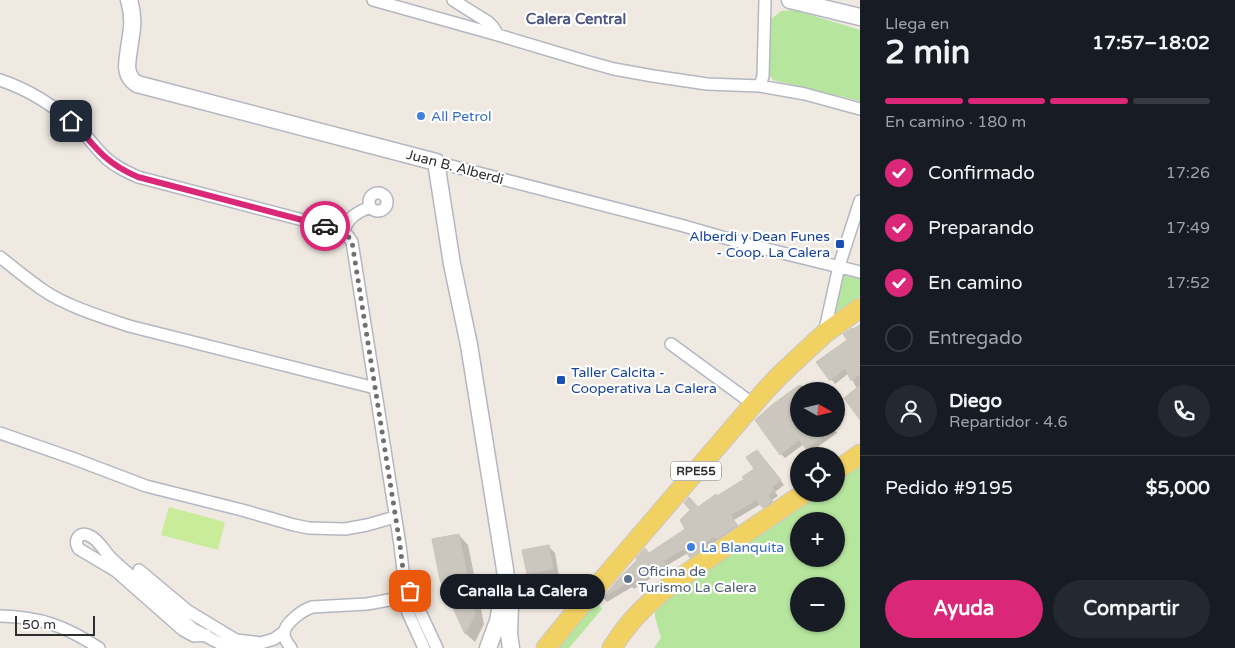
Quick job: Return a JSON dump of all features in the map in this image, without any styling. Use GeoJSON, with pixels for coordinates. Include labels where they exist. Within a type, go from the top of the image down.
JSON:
{"type":"FeatureCollection","features":[{"type":"Feature","properties":{"kind":"main road","name":"RPE55"},"geometry":{"type":"LineString","coordinates":[[546,648],[753,404],[779,376],[824,334],[860,308]]}},
{"type":"Feature","properties":{"kind":"main road"},"geometry":{"type":"LineString","coordinates":[[845,465],[860,454]]}},
{"type":"Feature","properties":{"kind":"main road"},"geometry":{"type":"LineString","coordinates":[[612,648],[631,620],[668,586],[791,502]]}},
{"type":"Feature","properties":{"kind":"street","name":"Juan B. Alberdi"},"geometry":{"type":"LineString","coordinates":[[129,0],[133,19],[126,67],[128,74],[137,84],[684,226],[746,244],[860,272]]}},
{"type":"Feature","properties":{"kind":"street"},"geometry":{"type":"LineString","coordinates":[[374,0],[585,61],[638,73],[707,84],[760,86],[805,94],[860,109]]}},
{"type":"Feature","properties":{"kind":"street"},"geometry":{"type":"LineString","coordinates":[[453,0],[488,22],[493,26],[498,35]]}},
{"type":"Feature","properties":{"kind":"street"},"geometry":{"type":"LineString","coordinates":[[760,86],[763,76],[765,0]]}},
{"type":"Feature","properties":{"kind":"street"},"geometry":{"type":"LineString","coordinates":[[790,0],[860,17]]}},
{"type":"Feature","properties":{"kind":"street"},"geometry":{"type":"LineString","coordinates":[[0,80],[42,99],[80,130],[114,165],[138,177],[341,230],[352,242],[400,545],[408,613],[424,648]]}},
{"type":"Feature","properties":{"kind":"street"},"geometry":{"type":"LineString","coordinates":[[436,162],[452,264],[469,345],[504,563],[510,605],[511,648]]}},
{"type":"Feature","properties":{"kind":"street"},"geometry":{"type":"LineString","coordinates":[[824,334],[839,266],[860,201]]}},
{"type":"Feature","properties":{"kind":"street"},"geometry":{"type":"LineString","coordinates":[[344,232],[345,226],[350,219],[370,207]]}},
{"type":"Feature","properties":{"kind":"street"},"geometry":{"type":"LineString","coordinates":[[0,257],[43,291],[107,319],[375,388]]}},
{"type":"Feature","properties":{"kind":"street"},"geometry":{"type":"LineString","coordinates":[[671,344],[753,404]]}},
{"type":"Feature","properties":{"kind":"street"},"geometry":{"type":"LineString","coordinates":[[0,434],[158,490],[242,510],[294,525],[309,528],[345,529],[395,518]]}},
{"type":"Feature","properties":{"kind":"street"},"geometry":{"type":"LineString","coordinates":[[206,635],[194,636],[183,630],[116,572],[79,549],[76,541],[78,537],[82,534],[92,536],[110,558],[184,622],[226,646],[233,647],[261,643],[274,639],[284,632],[297,615],[312,607],[367,604],[406,597]]}},
{"type":"Feature","properties":{"kind":"street"},"geometry":{"type":"LineString","coordinates":[[139,570],[201,620],[236,640],[261,643]]}},
{"type":"Feature","properties":{"kind":"street"},"geometry":{"type":"LineString","coordinates":[[404,578],[438,648]]}},
{"type":"Feature","properties":{"kind":"street"},"geometry":{"type":"LineString","coordinates":[[488,648],[498,621],[506,578]]}},
{"type":"Feature","properties":{"kind":"street"},"geometry":{"type":"LineString","coordinates":[[0,616],[48,622],[78,634],[99,648]]}},
{"type":"Feature","properties":{"kind":"street"},"geometry":{"type":"LineString","coordinates":[[284,632],[285,639],[291,648]]}},
{"type":"Feature","properties":{"kind":"green space"},"geometry":{"type":"Polygon","coordinates":[[[794,10],[860,30],[860,101],[773,80],[769,74],[770,20],[781,11],[794,10]]]}},
{"type":"Feature","properties":{"kind":"green space"},"geometry":{"type":"Polygon","coordinates":[[[842,275],[860,279],[860,296],[832,317],[842,275]]]}},
{"type":"Feature","properties":{"kind":"green space"},"geometry":{"type":"Polygon","coordinates":[[[860,465],[860,648],[654,648],[661,638],[655,617],[655,607],[669,593],[790,513],[790,567],[845,567],[845,512],[792,512],[807,502],[845,502],[845,476],[860,465]]]}},
{"type":"Feature","properties":{"kind":"green space"},"geometry":{"type":"Polygon","coordinates":[[[169,507],[225,522],[218,550],[161,535],[169,507]]]}},
{"type":"Feature","properties":{"kind":"green space"},"geometry":{"type":"Polygon","coordinates":[[[594,599],[602,609],[569,648],[555,648],[594,599]]]}},
{"type":"Feature","properties":{"kind":"building"},"geometry":{"type":"Polygon","coordinates":[[[860,325],[860,374],[851,381],[845,368],[830,381],[816,362],[847,340],[843,334],[860,325]]]}},
{"type":"Feature","properties":{"kind":"building"},"geometry":{"type":"Polygon","coordinates":[[[860,385],[860,420],[845,399],[845,397],[860,385]]]}},
{"type":"Feature","properties":{"kind":"building"},"geometry":{"type":"Polygon","coordinates":[[[790,392],[790,438],[821,438],[809,447],[804,447],[799,440],[780,455],[755,420],[790,392]]]}},
{"type":"Feature","properties":{"kind":"building"},"geometry":{"type":"Polygon","coordinates":[[[757,450],[781,480],[772,487],[774,491],[768,495],[772,501],[763,508],[756,500],[731,515],[737,525],[716,539],[714,536],[701,546],[703,549],[690,558],[684,549],[663,561],[665,564],[602,598],[637,560],[636,558],[645,548],[649,553],[685,529],[680,520],[690,510],[684,503],[689,497],[698,507],[716,494],[717,496],[744,479],[742,477],[754,469],[746,457],[757,450]]]}},
{"type":"Feature","properties":{"kind":"building"},"geometry":{"type":"Polygon","coordinates":[[[459,534],[475,615],[465,634],[440,580],[432,539],[459,534]]]}},
{"type":"Feature","properties":{"kind":"building"},"geometry":{"type":"Polygon","coordinates":[[[549,545],[553,569],[527,574],[522,550],[549,545]]]}},
{"type":"Feature","properties":{"kind":"way so far"},"geometry":{"type":"LineString","coordinates":[[325,226],[341,230],[352,242],[404,578],[410,591]]}},
{"type":"Feature","properties":{"kind":"place","name":"All Petrol"},"geometry":{"type":"Point","coordinates":[421,116]}},
{"type":"Feature","properties":{"kind":"place","name":"Alberdi y Dean Funes - Coop. La Calera"},"geometry":{"type":"Point","coordinates":[840,244]}},
{"type":"Feature","properties":{"kind":"place","name":"Taller Calcita - Cooperativa La Calera"},"geometry":{"type":"Point","coordinates":[561,380]}},
{"type":"Feature","properties":{"kind":"place","name":"La Blanquita"},"geometry":{"type":"Point","coordinates":[691,547]}},
{"type":"Feature","properties":{"kind":"place","name":"Oficina de Turismo La Calera"},"geometry":{"type":"Point","coordinates":[628,579]}},
{"type":"Feature","properties":{"kind":"place","name":"Canalla La Calera"},"geometry":{"type":"Point","coordinates":[410,591]}},
{"type":"Feature","properties":{"kind":"district","name":"Calera Central"},"geometry":{"type":"Point","coordinates":[576,19]}},
{"type":"Feature","properties":{"kind":"route"},"geometry":{"type":"LineString","coordinates":[[71,121],[114,165],[138,177],[325,226]]}}]}
